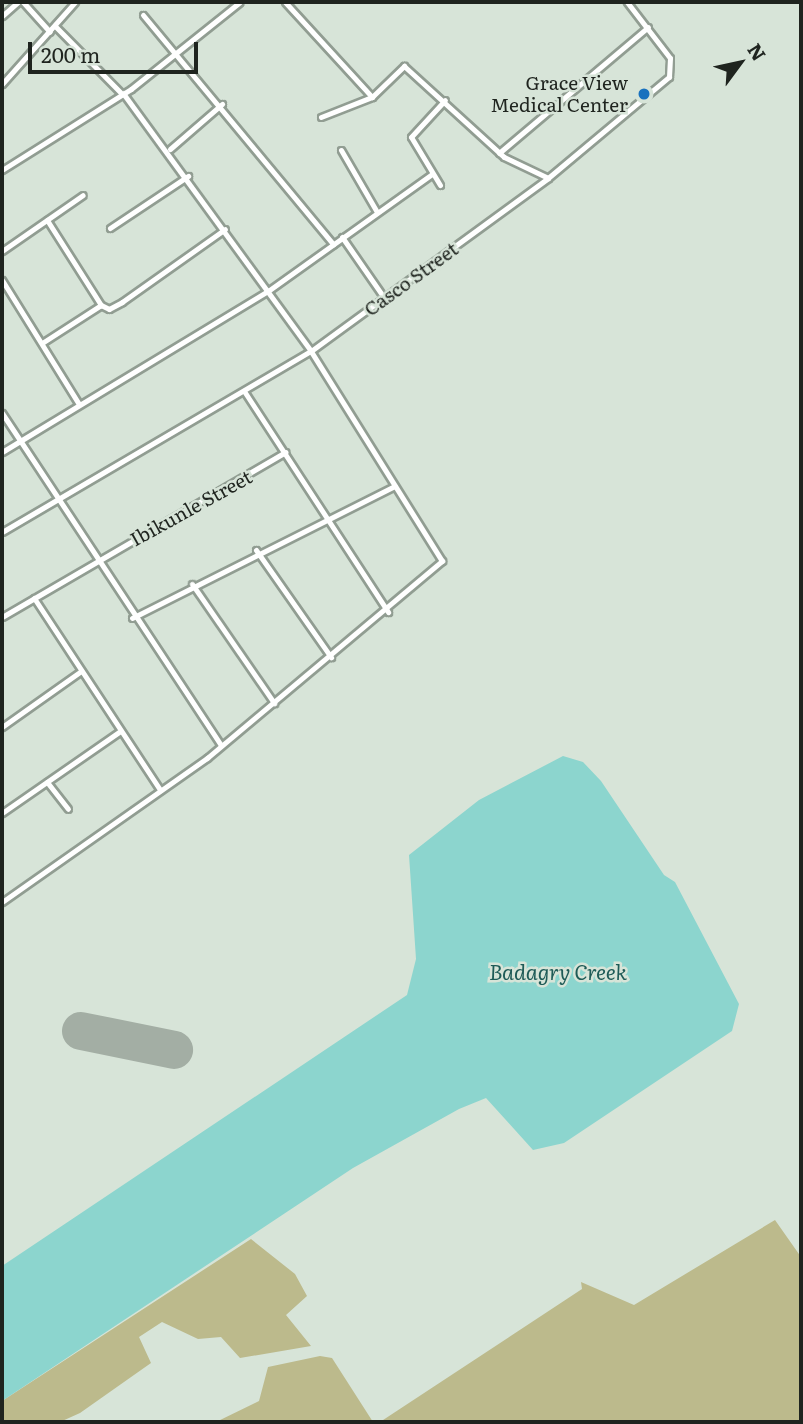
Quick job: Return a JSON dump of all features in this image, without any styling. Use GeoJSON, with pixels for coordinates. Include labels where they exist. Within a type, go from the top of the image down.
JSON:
{"type":"FeatureCollection","features":[{"type":"Feature","properties":{"kind":"street"},"geometry":{"type":"LineString","coordinates":[[2,16],[20,2],[50,32]]}},
{"type":"Feature","properties":{"kind":"street"},"geometry":{"type":"LineString","coordinates":[[2,84],[75,2]]}},
{"type":"Feature","properties":{"kind":"street"},"geometry":{"type":"LineString","coordinates":[[2,170],[122,93],[240,2]]}},
{"type":"Feature","properties":{"kind":"street"},"geometry":{"type":"LineString","coordinates":[[285,2],[372,97]]}},
{"type":"Feature","properties":{"kind":"street","name":"Casco Street"},"geometry":{"type":"LineString","coordinates":[[2,532],[311,351],[548,178],[669,77],[670,58],[628,2]]}},
{"type":"Feature","properties":{"kind":"street"},"geometry":{"type":"LineString","coordinates":[[143,15],[222,104],[333,244]]}},
{"type":"Feature","properties":{"kind":"street"},"geometry":{"type":"LineString","coordinates":[[2,902],[221,746],[388,612],[442,561],[311,351],[170,149],[122,93],[55,26]]}},
{"type":"Feature","properties":{"kind":"street"},"geometry":{"type":"LineString","coordinates":[[499,153],[649,27]]}},
{"type":"Feature","properties":{"kind":"street"},"geometry":{"type":"LineString","coordinates":[[321,117],[372,97],[404,66],[499,153],[548,178]]}},
{"type":"Feature","properties":{"kind":"street"},"geometry":{"type":"LineString","coordinates":[[440,184],[411,137],[444,100]]}},
{"type":"Feature","properties":{"kind":"street"},"geometry":{"type":"LineString","coordinates":[[170,149],[222,104]]}},
{"type":"Feature","properties":{"kind":"street"},"geometry":{"type":"LineString","coordinates":[[341,150],[377,212]]}},
{"type":"Feature","properties":{"kind":"street"},"geometry":{"type":"LineString","coordinates":[[2,452],[268,291],[432,174]]}},
{"type":"Feature","properties":{"kind":"street"},"geometry":{"type":"LineString","coordinates":[[110,228],[188,176]]}},
{"type":"Feature","properties":{"kind":"street"},"geometry":{"type":"LineString","coordinates":[[2,251],[83,195]]}},
{"type":"Feature","properties":{"kind":"street"},"geometry":{"type":"LineString","coordinates":[[47,220],[101,305],[109,309],[225,229]]}},
{"type":"Feature","properties":{"kind":"street"},"geometry":{"type":"LineString","coordinates":[[342,237],[385,299]]}},
{"type":"Feature","properties":{"kind":"street"},"geometry":{"type":"LineString","coordinates":[[2,280],[79,404]]}},
{"type":"Feature","properties":{"kind":"street"},"geometry":{"type":"LineString","coordinates":[[43,343],[101,305]]}},
{"type":"Feature","properties":{"kind":"street"},"geometry":{"type":"LineString","coordinates":[[244,391],[388,612]]}},
{"type":"Feature","properties":{"kind":"street"},"geometry":{"type":"LineString","coordinates":[[2,413],[132,618],[221,746]]}},
{"type":"Feature","properties":{"kind":"street","name":"Ibikunle Street"},"geometry":{"type":"LineString","coordinates":[[2,617],[286,453]]}},
{"type":"Feature","properties":{"kind":"street"},"geometry":{"type":"LineString","coordinates":[[132,618],[257,550],[395,486]]}},
{"type":"Feature","properties":{"kind":"street"},"geometry":{"type":"LineString","coordinates":[[257,550],[331,657]]}},
{"type":"Feature","properties":{"kind":"street"},"geometry":{"type":"LineString","coordinates":[[192,584],[274,704]]}},
{"type":"Feature","properties":{"kind":"street"},"geometry":{"type":"LineString","coordinates":[[34,598],[119,732],[160,790]]}},
{"type":"Feature","properties":{"kind":"street"},"geometry":{"type":"LineString","coordinates":[[2,727],[81,671]]}},
{"type":"Feature","properties":{"kind":"street"},"geometry":{"type":"LineString","coordinates":[[2,813],[119,732]]}},
{"type":"Feature","properties":{"kind":"street"},"geometry":{"type":"LineString","coordinates":[[47,782],[68,809]]}},
{"type":"Feature","properties":{"kind":"shaded area"},"geometry":{"type":"Polygon","coordinates":[[[775,1220],[801,1257],[801,1422],[380,1422],[582,1289],[581,1282],[634,1305],[775,1220]]]}},
{"type":"Feature","properties":{"kind":"shaded area"},"geometry":{"type":"Polygon","coordinates":[[[251,1239],[295,1274],[307,1296],[286,1315],[311,1346],[240,1358],[221,1337],[198,1339],[162,1322],[139,1337],[151,1363],[80,1413],[60,1422],[2,1422],[2,1401],[251,1239]]]}},
{"type":"Feature","properties":{"kind":"shaded area"},"geometry":{"type":"Polygon","coordinates":[[[320,1356],[332,1358],[373,1422],[216,1422],[259,1401],[268,1367],[320,1356]]]}},
{"type":"Feature","properties":{"kind":"water","name":"Badagry Creek"},"geometry":{"type":"Polygon","coordinates":[[[563,756],[583,762],[601,781],[664,875],[675,882],[739,1004],[732,1031],[564,1143],[533,1150],[486,1098],[459,1109],[353,1168],[2,1401],[2,1266],[407,995],[416,959],[409,855],[479,800],[563,756]]]}},
{"type":"Feature","properties":{"kind":"runway"},"geometry":{"type":"LineString","coordinates":[[81,1031],[174,1050]]}},
{"type":"Feature","properties":{"kind":"place","name":"Grace View Medical Center"},"geometry":{"type":"Point","coordinates":[644,94]}}]}
